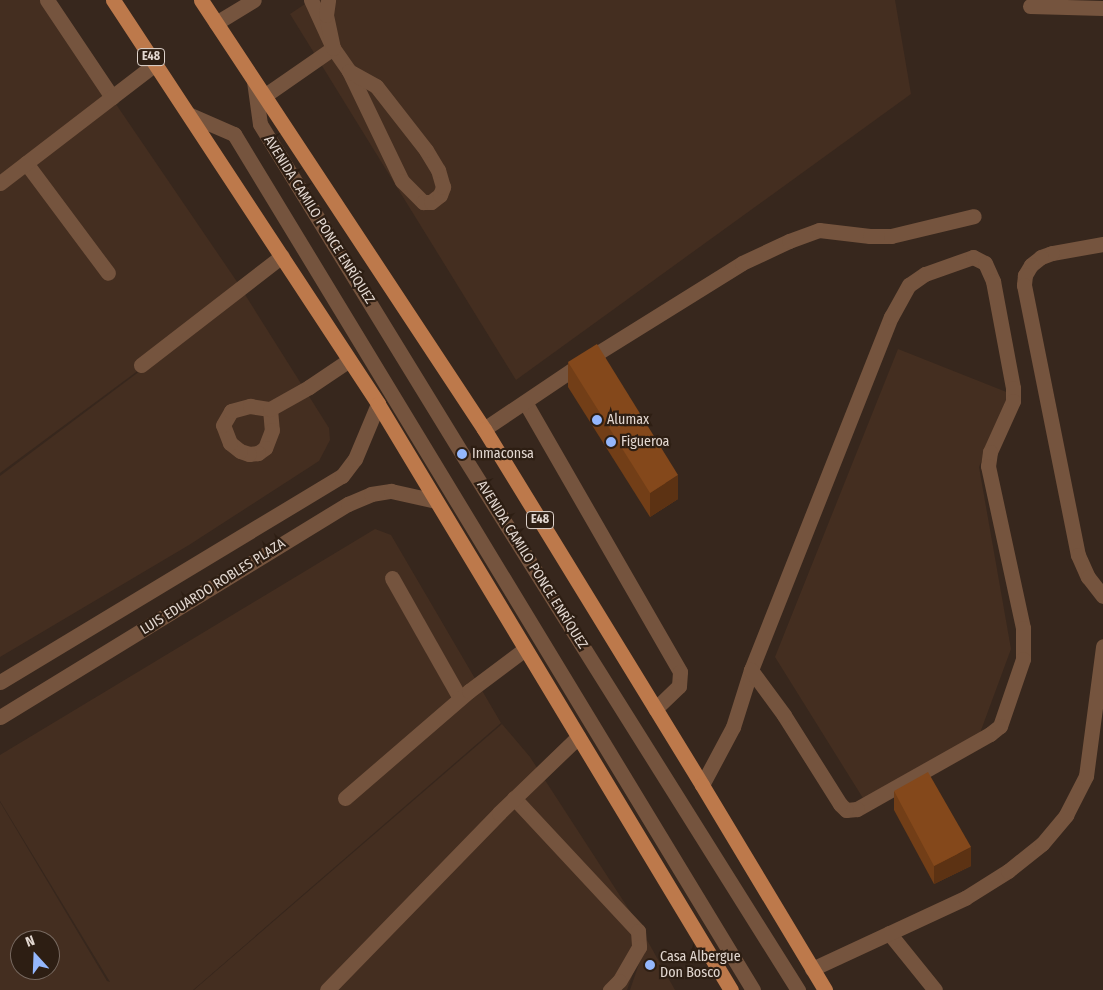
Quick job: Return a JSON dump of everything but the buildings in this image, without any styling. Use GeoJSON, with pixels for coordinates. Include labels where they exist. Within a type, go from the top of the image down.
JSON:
{"type":"FeatureCollection","features":[{"type":"Feature","properties":{"kind":"main road","name":"E48"},"geometry":{"type":"LineString","coordinates":[[113,0],[378,404],[730,990]]}},
{"type":"Feature","properties":{"kind":"main road","name":"AVENIDA CAMILO PONCE ENRÍQUEZ"},"geometry":{"type":"LineString","coordinates":[[201,0],[484,430],[702,785],[824,990]]}},
{"type":"Feature","properties":{"kind":"main road","name":"AVENIDA CAMILO PONCE ENRÍQUEZ"},"geometry":{"type":"LineString","coordinates":[[812,969],[836,990]]}},
{"type":"Feature","properties":{"kind":"street"},"geometry":{"type":"LineString","coordinates":[[47,0],[112,97]]}},
{"type":"Feature","properties":{"kind":"street"},"geometry":{"type":"LineString","coordinates":[[216,23],[254,0]]}},
{"type":"Feature","properties":{"kind":"street"},"geometry":{"type":"LineString","coordinates":[[311,0],[333,48],[350,71],[402,181],[423,202],[431,202],[440,196],[443,187],[438,170],[426,150],[376,86],[350,71]]}},
{"type":"Feature","properties":{"kind":"street"},"geometry":{"type":"LineString","coordinates":[[328,0],[326,15],[333,48]]}},
{"type":"Feature","properties":{"kind":"street"},"geometry":{"type":"LineString","coordinates":[[1030,6],[1103,8]]}},
{"type":"Feature","properties":{"kind":"street"},"geometry":{"type":"LineString","coordinates":[[264,96],[333,48]]}},
{"type":"Feature","properties":{"kind":"street"},"geometry":{"type":"LineString","coordinates":[[0,183],[155,64]]}},
{"type":"Feature","properties":{"kind":"street","name":"AVENIDA CAMILO PONCE ENRÍQUEZ"},"geometry":{"type":"LineString","coordinates":[[254,81],[260,124],[462,454],[798,990]]}},
{"type":"Feature","properties":{"kind":"street","name":"AVENIDA CAMILO PONCE ENRÍQUEZ"},"geometry":{"type":"LineString","coordinates":[[190,115],[234,134],[753,990]]}},
{"type":"Feature","properties":{"kind":"street"},"geometry":{"type":"LineString","coordinates":[[26,163],[108,273]]}},
{"type":"Feature","properties":{"kind":"street"},"geometry":{"type":"LineString","coordinates":[[484,430],[588,359],[742,263],[789,241],[819,230],[870,236],[890,236],[974,216]]}},
{"type":"Feature","properties":{"kind":"street"},"geometry":{"type":"LineString","coordinates":[[1103,244],[1052,253],[1041,257],[1031,265],[1025,275],[1024,285],[1078,555],[1088,577],[1103,596]]}},
{"type":"Feature","properties":{"kind":"street"},"geometry":{"type":"LineString","coordinates":[[141,365],[282,256]]}},
{"type":"Feature","properties":{"kind":"street"},"geometry":{"type":"LineString","coordinates":[[702,785],[733,727],[751,670],[891,317],[909,285],[925,274],[973,258],[986,263],[993,280],[1013,388],[1013,401],[990,452],[988,466],[1024,628],[1023,659],[1000,726],[990,734],[857,809],[846,810],[840,804],[784,714],[751,670]]}},
{"type":"Feature","properties":{"kind":"street"},"geometry":{"type":"LineString","coordinates":[[270,409],[309,387],[349,360]]}},
{"type":"Feature","properties":{"kind":"street"},"geometry":{"type":"LineString","coordinates":[[524,402],[680,672],[679,686],[655,709]]}},
{"type":"Feature","properties":{"kind":"street","name":"LUIS EDUARDO ROBLES PLAZA"},"geometry":{"type":"LineString","coordinates":[[0,682],[342,476],[356,459],[378,404]]}},
{"type":"Feature","properties":{"kind":"street","name":"LUIS EDUARDO ROBLES PLAZA"},"geometry":{"type":"LineString","coordinates":[[0,718],[348,504],[371,494],[391,491],[436,500]]}},
{"type":"Feature","properties":{"kind":"street"},"geometry":{"type":"LineString","coordinates":[[392,578],[460,698]]}},
{"type":"Feature","properties":{"kind":"street"},"geometry":{"type":"LineString","coordinates":[[812,969],[965,898],[1008,871],[1042,844],[1066,815],[1086,776],[1103,646]]}},
{"type":"Feature","properties":{"kind":"street"},"geometry":{"type":"LineString","coordinates":[[345,798],[460,698],[525,649]]}},
{"type":"Feature","properties":{"kind":"street"},"geometry":{"type":"LineString","coordinates":[[327,990],[514,798],[578,736]]}},
{"type":"Feature","properties":{"kind":"street"},"geometry":{"type":"LineString","coordinates":[[514,798],[638,931],[639,947],[619,981],[610,990]]}},
{"type":"Feature","properties":{"kind":"street"},"geometry":{"type":"LineString","coordinates":[[889,932],[935,990]]}},
{"type":"Feature","properties":{"kind":"shaded area"},"geometry":{"type":"Polygon","coordinates":[[[0,0],[45,0],[244,292],[0,473],[0,0]]]}},
{"type":"Feature","properties":{"kind":"shaded area"},"geometry":{"type":"Polygon","coordinates":[[[311,0],[895,0],[911,94],[516,380],[290,14],[311,0]]]}},
{"type":"Feature","properties":{"kind":"shaded area"},"geometry":{"type":"Polygon","coordinates":[[[244,293],[329,428],[330,440],[319,461],[189,545],[0,657],[0,476],[244,293]]]}},
{"type":"Feature","properties":{"kind":"shaded area"},"geometry":{"type":"Polygon","coordinates":[[[898,349],[1009,393],[979,467],[1011,649],[980,733],[866,803],[775,657],[898,349]]]}},
{"type":"Feature","properties":{"kind":"shaded area"},"geometry":{"type":"Polygon","coordinates":[[[375,529],[391,535],[501,723],[193,990],[0,990],[0,802],[107,981],[110,982],[0,801],[0,755],[375,529]]]}},
{"type":"Feature","properties":{"kind":"shaded area"},"geometry":{"type":"Polygon","coordinates":[[[502,724],[530,757],[639,925],[643,946],[627,990],[194,990],[502,724]]]}},
{"type":"Feature","properties":{"kind":"shaded area","name":"Casa Albergue Don Bosco"},"geometry":{"type":"Polygon","coordinates":[[[647,940],[675,990],[630,990],[647,940]]]}},
{"type":"Feature","properties":{"kind":"place","name":"Alumax"},"geometry":{"type":"Point","coordinates":[597,420]}},
{"type":"Feature","properties":{"kind":"place","name":"Figueroa"},"geometry":{"type":"Point","coordinates":[611,442]}},
{"type":"Feature","properties":{"kind":"place","name":"Inmaconsa"},"geometry":{"type":"Point","coordinates":[462,454]}},
{"type":"Feature","properties":{"kind":"place","name":"Casa Albergue Don Bosco"},"geometry":{"type":"Point","coordinates":[650,965]}}]}
